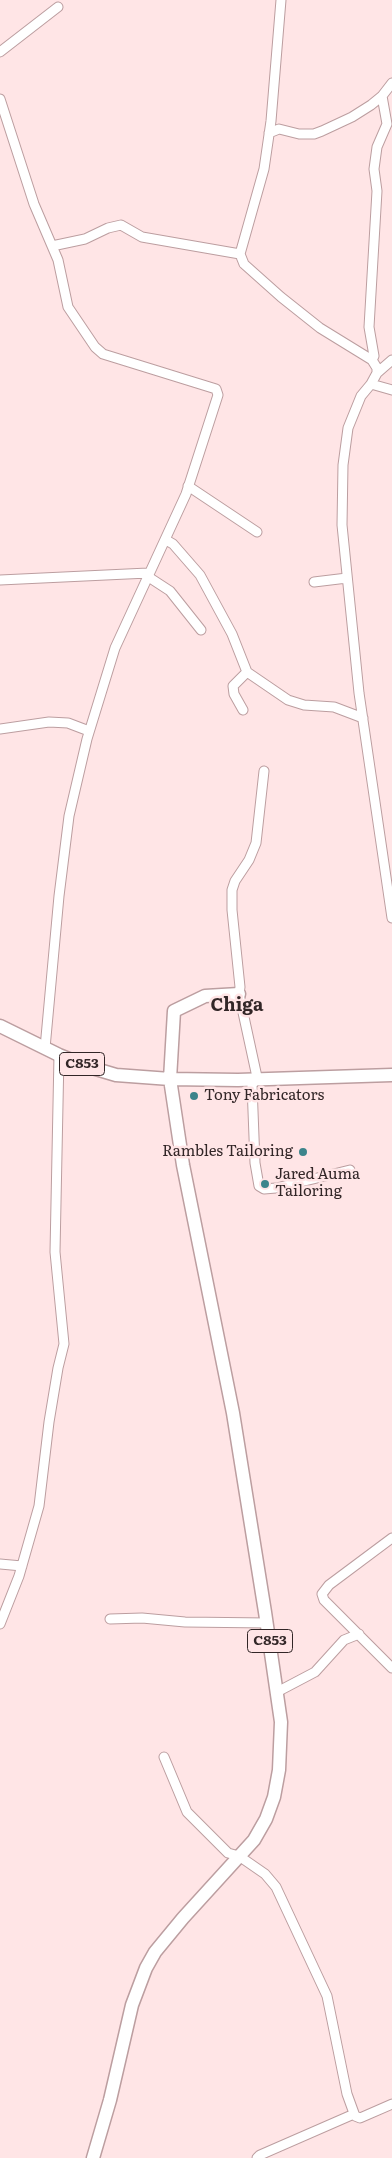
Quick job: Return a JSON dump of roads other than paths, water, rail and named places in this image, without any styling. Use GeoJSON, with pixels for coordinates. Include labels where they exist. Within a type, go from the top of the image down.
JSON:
{"type":"FeatureCollection","features":[{"type":"Feature","properties":{"kind":"main road"},"geometry":{"type":"LineString","coordinates":[[239,994],[205,996],[174,1011],[170,1079],[256,1079],[392,1075]]}},
{"type":"Feature","properties":{"kind":"main road","name":"C853"},"geometry":{"type":"LineString","coordinates":[[0,1026],[58,1055],[89,1067],[116,1075],[170,1079],[183,1165],[232,1413],[267,1623],[281,1722],[281,1749],[274,1797],[266,1819],[254,1840],[240,1858],[183,1918],[155,1952],[146,1968],[132,2005],[110,2100],[93,2158]]}},
{"type":"Feature","properties":{"kind":"street"},"geometry":{"type":"LineString","coordinates":[[281,0],[264,169],[240,254],[244,264],[281,297],[320,328],[372,360],[377,368],[377,373]]}},
{"type":"Feature","properties":{"kind":"street"},"geometry":{"type":"LineString","coordinates":[[0,52],[58,7]]}},
{"type":"Feature","properties":{"kind":"street"},"geometry":{"type":"LineString","coordinates":[[269,134],[279,129],[299,134],[314,134],[352,117],[382,96],[392,83]]}},
{"type":"Feature","properties":{"kind":"street"},"geometry":{"type":"LineString","coordinates":[[372,360],[374,356],[369,327],[377,191],[374,169],[377,147],[387,124],[382,96]]}},
{"type":"Feature","properties":{"kind":"street"},"geometry":{"type":"LineString","coordinates":[[0,99],[34,204],[58,260],[68,307],[99,352],[218,391],[188,486],[166,540],[115,648],[89,731],[69,816],[59,896],[45,1048]]}},
{"type":"Feature","properties":{"kind":"street"},"geometry":{"type":"LineString","coordinates":[[52,246],[85,239],[118,225],[126,227],[142,237],[240,254]]}},
{"type":"Feature","properties":{"kind":"street"},"geometry":{"type":"LineString","coordinates":[[392,360],[377,373],[361,396],[348,428],[343,465],[342,525],[363,718],[392,918]]}},
{"type":"Feature","properties":{"kind":"street"},"geometry":{"type":"LineString","coordinates":[[371,384],[392,390]]}},
{"type":"Feature","properties":{"kind":"street"},"geometry":{"type":"LineString","coordinates":[[188,486],[257,532]]}},
{"type":"Feature","properties":{"kind":"street"},"geometry":{"type":"LineString","coordinates":[[166,540],[174,544],[200,575],[232,634],[247,672],[288,700],[304,705],[334,707],[363,718]]}},
{"type":"Feature","properties":{"kind":"street"},"geometry":{"type":"LineString","coordinates":[[0,580],[148,575],[170,591],[201,630]]}},
{"type":"Feature","properties":{"kind":"street"},"geometry":{"type":"LineString","coordinates":[[314,582],[347,578]]}},
{"type":"Feature","properties":{"kind":"street"},"geometry":{"type":"LineString","coordinates":[[244,710],[234,694],[233,686],[247,672]]}},
{"type":"Feature","properties":{"kind":"street"},"geometry":{"type":"LineString","coordinates":[[0,729],[49,722],[68,723],[89,731]]}},
{"type":"Feature","properties":{"kind":"street"},"geometry":{"type":"LineString","coordinates":[[264,771],[256,843],[232,890],[239,994],[257,1077],[252,1086],[255,1163],[259,1186],[264,1189],[276,1188],[350,1170]]}},
{"type":"Feature","properties":{"kind":"street"},"geometry":{"type":"LineString","coordinates":[[0,1624],[22,1566],[39,1506],[49,1422],[64,1344],[55,1252],[58,1055]]}},
{"type":"Feature","properties":{"kind":"street"},"geometry":{"type":"LineString","coordinates":[[392,1538],[329,1585],[323,1592],[324,1600],[392,1668]]}},
{"type":"Feature","properties":{"kind":"street"},"geometry":{"type":"LineString","coordinates":[[0,1564],[22,1566]]}},
{"type":"Feature","properties":{"kind":"street"},"geometry":{"type":"LineString","coordinates":[[110,1619],[142,1618],[185,1622],[267,1623]]}},
{"type":"Feature","properties":{"kind":"street"},"geometry":{"type":"LineString","coordinates":[[277,1692],[314,1672],[344,1640],[359,1634]]}},
{"type":"Feature","properties":{"kind":"street"},"geometry":{"type":"LineString","coordinates":[[164,1758],[187,1812],[228,1853],[239,1856],[265,1874],[276,1887],[327,1996],[347,2094],[356,2118],[392,2104]]}},
{"type":"Feature","properties":{"kind":"street"},"geometry":{"type":"LineString","coordinates":[[256,2158],[260,2154],[354,2114]]}},
{"type":"Feature","properties":{"kind":"place","name":"Tony Fabricators"},"geometry":{"type":"Point","coordinates":[194,1096]}},
{"type":"Feature","properties":{"kind":"place","name":"Rambles Tailoring"},"geometry":{"type":"Point","coordinates":[303,1152]}},
{"type":"Feature","properties":{"kind":"place","name":"Jared Auma Tailoring"},"geometry":{"type":"Point","coordinates":[265,1184]}},
{"type":"Feature","properties":{"kind":"district","name":"Chiga"},"geometry":{"type":"Point","coordinates":[237,1006]}}]}
